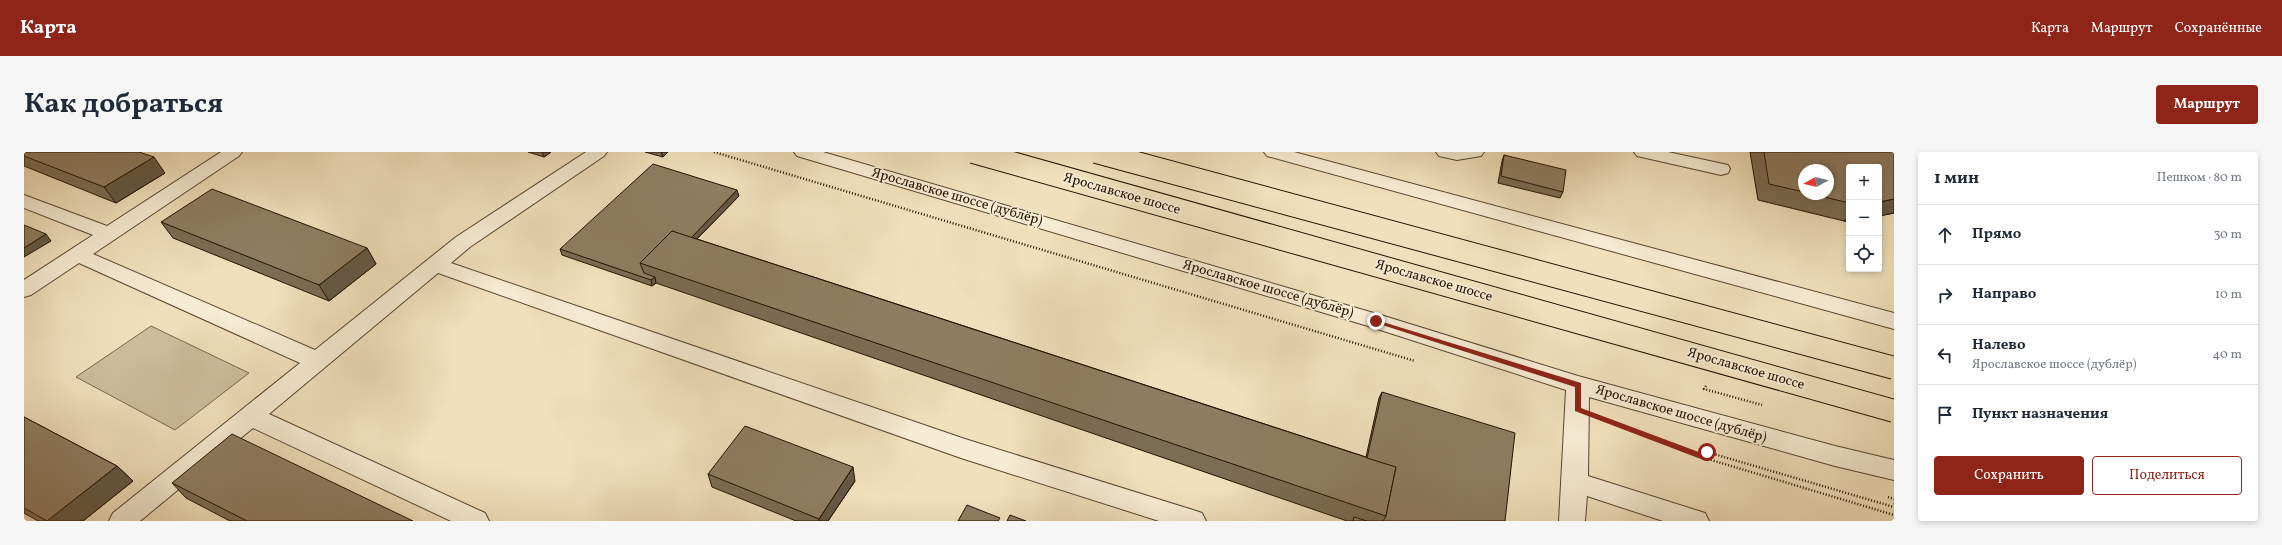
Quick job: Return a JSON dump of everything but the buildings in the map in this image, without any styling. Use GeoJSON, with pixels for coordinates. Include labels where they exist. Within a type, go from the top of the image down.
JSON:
{"type":"FeatureCollection","features":[{"type":"Feature","properties":{"kind":"main road","name":"Ярославское шоссе"},"geometry":{"type":"LineString","coordinates":[[973,152],[1894,411]]}},
{"type":"Feature","properties":{"kind":"main road"},"geometry":{"type":"LineString","coordinates":[[1096,152],[1894,368]]}},
{"type":"Feature","properties":{"kind":"street"},"geometry":{"type":"LineString","coordinates":[[24,290],[233,152]]}},
{"type":"Feature","properties":{"kind":"street"},"geometry":{"type":"LineString","coordinates":[[122,521],[463,242],[598,152]]}},
{"type":"Feature","properties":{"kind":"street","name":"Ярославское шоссе (дублёр)"},"geometry":{"type":"LineString","coordinates":[[803,152],[1376,321],[1578,385],[1835,456],[1894,470]]}},
{"type":"Feature","properties":{"kind":"street"},"geometry":{"type":"LineString","coordinates":[[1273,152],[1675,260],[1894,321]]}},
{"type":"Feature","properties":{"kind":"street"},"geometry":{"type":"LineString","coordinates":[[1453,153],[1475,152]]}},
{"type":"Feature","properties":{"kind":"street"},"geometry":{"type":"LineString","coordinates":[[1643,152],[1721,169]]}},
{"type":"Feature","properties":{"kind":"street"},"geometry":{"type":"LineString","coordinates":[[24,201],[108,234]]}},
{"type":"Feature","properties":{"kind":"street"},"geometry":{"type":"LineString","coordinates":[[78,255],[318,361]]}},
{"type":"Feature","properties":{"kind":"street"},"geometry":{"type":"LineString","coordinates":[[435,265],[961,448],[1193,521]]}},
{"type":"Feature","properties":{"kind":"street"},"geometry":{"type":"LineString","coordinates":[[1572,521],[1575,482],[1578,385]]}},
{"type":"Feature","properties":{"kind":"street"},"geometry":{"type":"LineString","coordinates":[[250,416],[476,521]]}},
{"type":"Feature","properties":{"kind":"street"},"geometry":{"type":"LineString","coordinates":[[1835,456],[1894,457]]}},
{"type":"Feature","properties":{"kind":"street"},"geometry":{"type":"LineString","coordinates":[[1575,482],[1696,521]]}},
{"type":"Feature","properties":{"kind":"path"},"geometry":{"type":"LineString","coordinates":[[714,152],[1417,361]]}},
{"type":"Feature","properties":{"kind":"path"},"geometry":{"type":"LineString","coordinates":[[1704,389],[1762,405]]}},
{"type":"Feature","properties":{"kind":"path"},"geometry":{"type":"LineString","coordinates":[[1578,409],[1708,458],[1894,515]]}},
{"type":"Feature","properties":{"kind":"path"},"geometry":{"type":"LineString","coordinates":[[1706,444],[1708,458]]}},
{"type":"Feature","properties":{"kind":"path"},"geometry":{"type":"LineString","coordinates":[[1707,452],[1894,507]]}},
{"type":"Feature","properties":{"kind":"shaded area"},"geometry":{"type":"Polygon","coordinates":[[[151,326],[249,373],[175,430],[76,377],[151,326]]]}},
{"type":"Feature","properties":{"kind":"route"},"geometry":{"type":"LineString","coordinates":[[1376,321],[1578,385],[1578,409],[1708,458],[1707,452]]}}]}
